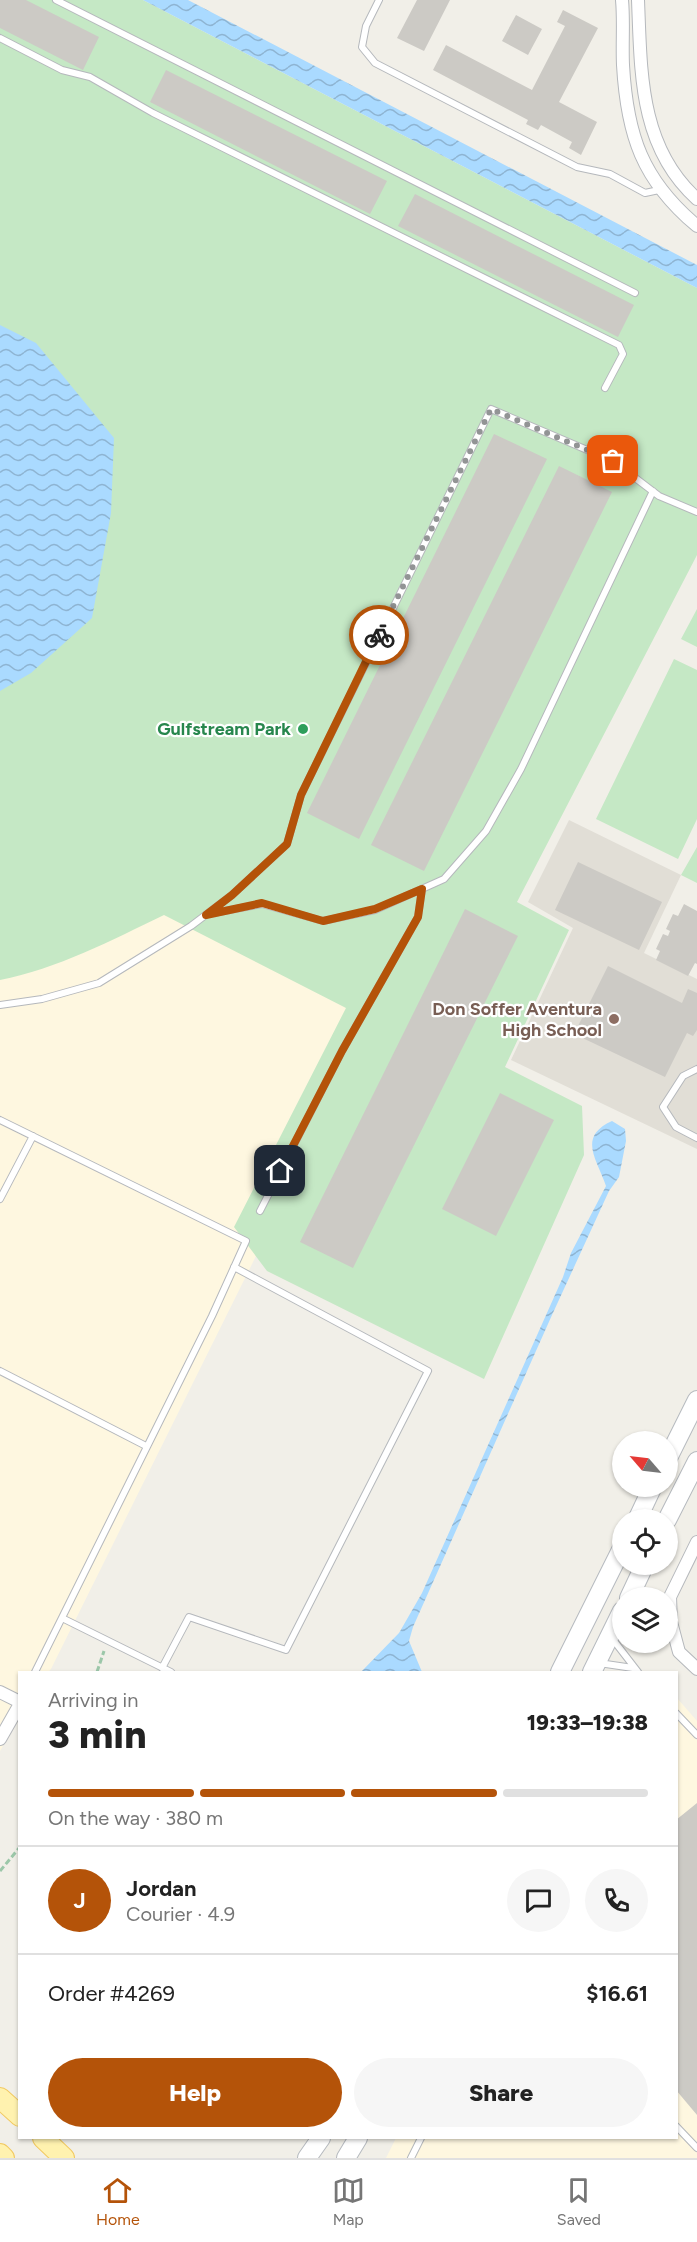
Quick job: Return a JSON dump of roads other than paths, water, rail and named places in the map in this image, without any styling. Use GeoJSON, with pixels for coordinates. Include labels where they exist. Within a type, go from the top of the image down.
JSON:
{"type":"FeatureCollection","features":[{"type":"Feature","properties":{"kind":"main road"},"geometry":{"type":"LineString","coordinates":[[0,2098],[18,2114]]}},
{"type":"Feature","properties":{"kind":"main road"},"geometry":{"type":"LineString","coordinates":[[44,2139],[64,2158]]}},
{"type":"Feature","properties":{"kind":"main road"},"geometry":{"type":"LineString","coordinates":[[0,2154],[4,2158]]}},
{"type":"Feature","properties":{"kind":"street"},"geometry":{"type":"LineString","coordinates":[[697,199],[680,184],[667,165],[653,134],[642,89],[638,4],[622,4],[623,65],[631,128],[644,162],[659,190],[697,226]]}},
{"type":"Feature","properties":{"kind":"street"},"geometry":{"type":"LineString","coordinates":[[678,1438],[697,1400]]}},
{"type":"Feature","properties":{"kind":"street"},"geometry":{"type":"LineString","coordinates":[[673,1509],[697,1461]]}},
{"type":"Feature","properties":{"kind":"street"},"geometry":{"type":"LineString","coordinates":[[697,1542],[670,1597],[670,1622],[679,1652],[697,1669]]}},
{"type":"Feature","properties":{"kind":"street"},"geometry":{"type":"LineString","coordinates":[[560,1671],[612,1568]]}},
{"type":"Feature","properties":{"kind":"street"},"geometry":{"type":"LineString","coordinates":[[594,1668],[612,1632]]}},
{"type":"Feature","properties":{"kind":"street"},"geometry":{"type":"LineString","coordinates":[[0,1692],[18,1702]]}},
{"type":"Feature","properties":{"kind":"street"},"geometry":{"type":"LineString","coordinates":[[0,1738],[18,1706]]}},
{"type":"Feature","properties":{"kind":"street"},"geometry":{"type":"LineString","coordinates":[[307,2158],[320,2139]]}},
{"type":"Feature","properties":{"kind":"street"},"geometry":{"type":"LineString","coordinates":[[346,2158],[357,2139]]}},
{"type":"Feature","properties":{"kind":"lane"},"geometry":{"type":"LineString","coordinates":[[56,0],[635,293]]}},
{"type":"Feature","properties":{"kind":"lane"},"geometry":{"type":"LineString","coordinates":[[379,0],[366,26],[362,47],[375,63],[576,167],[610,174],[645,193],[659,190]]}},
{"type":"Feature","properties":{"kind":"lane"},"geometry":{"type":"LineString","coordinates":[[0,38],[62,70],[90,77],[164,118],[619,345],[622,354],[605,388]]}},
{"type":"Feature","properties":{"kind":"lane"},"geometry":{"type":"LineString","coordinates":[[0,1005],[42,999],[99,983],[206,915],[232,895],[287,844],[301,795],[491,409],[613,461],[653,491],[697,512]]}},
{"type":"Feature","properties":{"kind":"lane"},"geometry":{"type":"LineString","coordinates":[[206,915],[262,903],[323,921],[375,909],[444,879],[486,831],[521,769],[653,491]]}},
{"type":"Feature","properties":{"kind":"lane"},"geometry":{"type":"LineString","coordinates":[[260,1211],[342,1051],[418,917],[422,889]]}},
{"type":"Feature","properties":{"kind":"lane"},"geometry":{"type":"LineString","coordinates":[[697,1069],[683,1076],[663,1107],[676,1127],[697,1138]]}},
{"type":"Feature","properties":{"kind":"lane"},"geometry":{"type":"LineString","coordinates":[[0,1120],[246,1241],[36,1671]]}},
{"type":"Feature","properties":{"kind":"lane"},"geometry":{"type":"LineString","coordinates":[[0,1199],[33,1136]]}},
{"type":"Feature","properties":{"kind":"lane"},"geometry":{"type":"LineString","coordinates":[[162,1668],[189,1617],[286,1650],[428,1371],[234,1267]]}},
{"type":"Feature","properties":{"kind":"lane"},"geometry":{"type":"LineString","coordinates":[[0,1371],[146,1446]]}},
{"type":"Feature","properties":{"kind":"lane"},"geometry":{"type":"LineString","coordinates":[[62,1618],[169,1671]]}},
{"type":"Feature","properties":{"kind":"lane"},"geometry":{"type":"LineString","coordinates":[[610,1636],[636,1670]]}},
{"type":"Feature","properties":{"kind":"lane"},"geometry":{"type":"LineString","coordinates":[[594,1668],[636,1670]]}},
{"type":"Feature","properties":{"kind":"lane"},"geometry":{"type":"LineString","coordinates":[[678,1715],[697,1735]]}},
{"type":"Feature","properties":{"kind":"lane"},"geometry":{"type":"LineString","coordinates":[[678,2128],[697,2148]]}},
{"type":"Feature","properties":{"kind":"lane"},"geometry":{"type":"LineString","coordinates":[[411,2158],[420,2139]]}},
{"type":"Feature","properties":{"kind":"water"},"geometry":{"type":"Polygon","coordinates":[[[143,0],[188,0],[697,265],[697,288],[143,0]]]}},
{"type":"Feature","properties":{"kind":"water"},"geometry":{"type":"Polygon","coordinates":[[[0,325],[36,343],[114,438],[111,513],[92,618],[31,673],[0,691],[0,325]]]}},
{"type":"Feature","properties":{"kind":"water"},"geometry":{"type":"Polygon","coordinates":[[[612,1121],[625,1129],[626,1141],[619,1177],[609,1191],[552,1315],[413,1627],[409,1641],[422,1671],[362,1671],[399,1633],[422,1593],[563,1277],[571,1253],[606,1186],[592,1149],[592,1141],[601,1127],[612,1121]]]}},
{"type":"Feature","properties":{"kind":"place","name":"Gulfstream Park"},"geometry":{"type":"Point","coordinates":[303,729]}},
{"type":"Feature","properties":{"kind":"place","name":"Don Soffer Aventura High School"},"geometry":{"type":"Point","coordinates":[614,1019]}}]}
